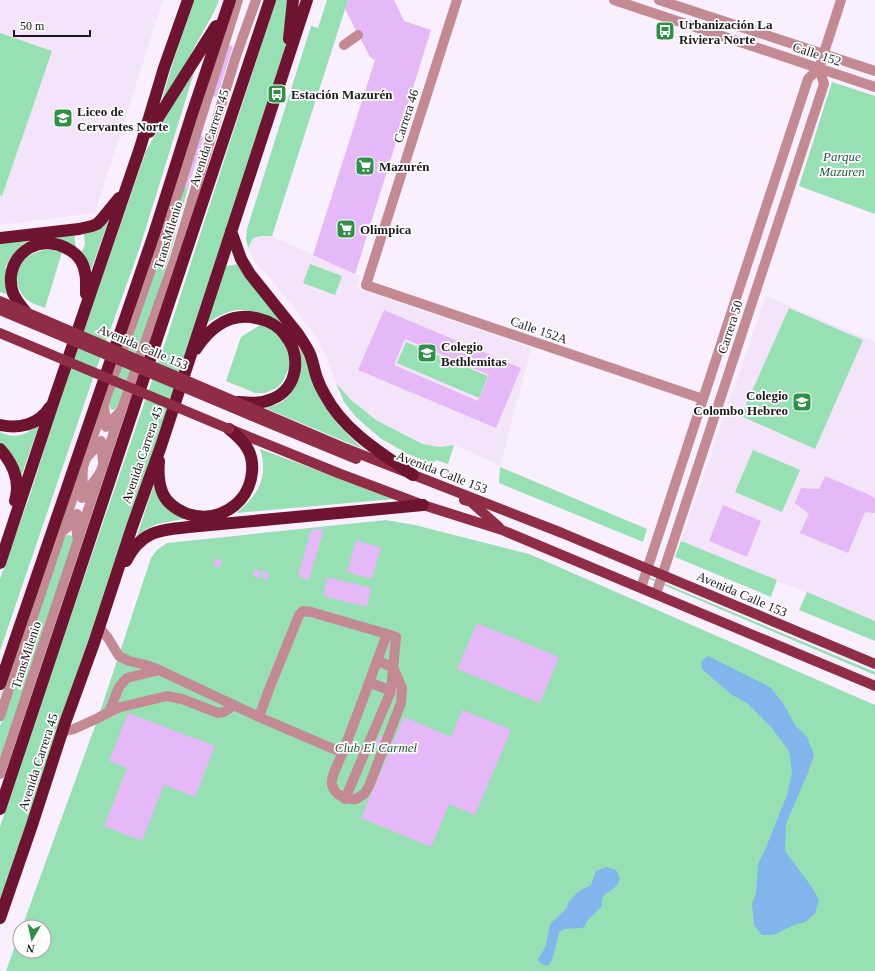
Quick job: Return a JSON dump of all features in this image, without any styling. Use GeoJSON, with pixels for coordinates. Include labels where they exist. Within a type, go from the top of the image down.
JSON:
{"type":"FeatureCollection","features":[{"type":"Feature","properties":{"kind":"highway"},"geometry":{"type":"LineString","coordinates":[[0,563],[140,148],[164,68],[188,0]]}},
{"type":"Feature","properties":{"kind":"highway","name":"Avenida Carrera 45"},"geometry":{"type":"LineString","coordinates":[[0,809],[270,0]]}},
{"type":"Feature","properties":{"kind":"highway"},"geometry":{"type":"LineString","coordinates":[[287,62],[293,0]]}},
{"type":"Feature","properties":{"kind":"highway","name":"Avenida Carrera 45"},"geometry":{"type":"LineString","coordinates":[[0,918],[62,732],[161,446],[307,0]]}},
{"type":"Feature","properties":{"kind":"highway"},"geometry":{"type":"LineString","coordinates":[[140,148],[228,5]]}},
{"type":"Feature","properties":{"kind":"highway","name":"Avenida Carrera 45"},"geometry":{"type":"LineString","coordinates":[[0,684],[154,234],[228,5]]}},
{"type":"Feature","properties":{"kind":"highway"},"geometry":{"type":"LineString","coordinates":[[0,238],[79,229],[92,226],[101,220],[124,192]]}},
{"type":"Feature","properties":{"kind":"highway"},"geometry":{"type":"LineString","coordinates":[[231,231],[241,259],[250,274],[303,341],[309,353],[318,380],[326,397],[334,409],[351,429],[364,440],[414,474]]}},
{"type":"Feature","properties":{"kind":"highway"},"geometry":{"type":"LineString","coordinates":[[25,311],[14,295],[11,278],[14,266],[20,255],[29,248],[41,243],[52,243],[64,247],[72,251],[82,262],[86,280],[86,306]]}},
{"type":"Feature","properties":{"kind":"highway"},"geometry":{"type":"LineString","coordinates":[[186,368],[202,340],[220,323],[244,316],[272,323],[285,334],[293,348],[296,368],[294,377],[282,394],[273,399],[252,403],[238,402]]}},
{"type":"Feature","properties":{"kind":"highway"},"geometry":{"type":"LineString","coordinates":[[0,425],[19,427],[29,424],[39,419],[47,412],[53,403]]}},
{"type":"Feature","properties":{"kind":"highway"},"geometry":{"type":"LineString","coordinates":[[161,446],[158,476],[166,498],[173,506],[190,515],[200,517],[215,515],[229,510],[237,504],[244,496],[252,478],[250,454],[244,442],[230,429]]}},
{"type":"Feature","properties":{"kind":"highway"},"geometry":{"type":"LineString","coordinates":[[0,449],[8,460],[15,476],[17,488],[12,527]]}},
{"type":"Feature","properties":{"kind":"highway"},"geometry":{"type":"LineString","coordinates":[[114,583],[129,554],[139,542],[149,535],[162,530],[423,505]]}},
{"type":"Feature","properties":{"kind":"main road","name":"Avenida Calle 153"},"geometry":{"type":"LineString","coordinates":[[0,301],[238,402],[346,452],[414,474],[562,533],[875,664]]}},
{"type":"Feature","properties":{"kind":"main road","name":"Avenida Calle 153"},"geometry":{"type":"LineString","coordinates":[[0,310],[471,502],[502,530]]}},
{"type":"Feature","properties":{"kind":"main road","name":"Avenida Calle 153"},"geometry":{"type":"LineString","coordinates":[[0,333],[338,473],[423,505],[502,530],[875,686]]}},
{"type":"Feature","properties":{"kind":"street","name":"TransMilenio"},"geometry":{"type":"LineString","coordinates":[[0,716],[105,401],[179,189],[238,0]]}},
{"type":"Feature","properties":{"kind":"street","name":"TransMilenio"},"geometry":{"type":"LineString","coordinates":[[0,774],[122,408],[175,258],[236,56],[256,0]]}},
{"type":"Feature","properties":{"kind":"street","name":"Carrera 46"},"geometry":{"type":"LineString","coordinates":[[366,285],[457,0]]}},
{"type":"Feature","properties":{"kind":"street","name":"Calle 152"},"geometry":{"type":"LineString","coordinates":[[614,0],[875,87]]}},
{"type":"Feature","properties":{"kind":"street","name":"Calle 152"},"geometry":{"type":"LineString","coordinates":[[659,0],[875,71]]}},
{"type":"Feature","properties":{"kind":"street","name":"Carrera 50"},"geometry":{"type":"LineString","coordinates":[[641,588],[808,79],[819,68],[841,0]]}},
{"type":"Feature","properties":{"kind":"street"},"geometry":{"type":"LineString","coordinates":[[344,45],[358,35]]}},
{"type":"Feature","properties":{"kind":"street","name":"Carrera 50"},"geometry":{"type":"LineString","coordinates":[[656,594],[824,84],[819,68]]}},
{"type":"Feature","properties":{"kind":"street","name":"Calle 152A"},"geometry":{"type":"LineString","coordinates":[[366,285],[703,400]]}},
{"type":"Feature","properties":{"kind":"street","name":"TransMilenio"},"geometry":{"type":"LineString","coordinates":[[105,401],[106,428]]}},
{"type":"Feature","properties":{"kind":"street","name":"TransMilenio"},"geometry":{"type":"LineString","coordinates":[[76,544],[76,522],[82,498],[84,463],[101,441],[106,428],[122,408]]}},
{"type":"Feature","properties":{"kind":"street","name":"TransMilenio"},"geometry":{"type":"LineString","coordinates":[[82,498],[103,468],[100,448],[101,441]]}},
{"type":"Feature","properties":{"kind":"street","name":"TransMilenio"},"geometry":{"type":"LineString","coordinates":[[59,538],[77,514]]}},
{"type":"Feature","properties":{"kind":"street"},"geometry":{"type":"LineString","coordinates":[[259,717],[299,615],[303,611],[396,637],[391,691],[345,799]]}},
{"type":"Feature","properties":{"kind":"street"},"geometry":{"type":"LineString","coordinates":[[99,627],[108,638],[118,656],[129,662],[146,665],[159,670],[259,717],[342,753]]}},
{"type":"Feature","properties":{"kind":"street"},"geometry":{"type":"LineString","coordinates":[[377,661],[393,667],[402,688],[401,703],[369,786],[364,794],[356,800],[345,799],[340,796],[332,786],[332,779],[387,634]]}},
{"type":"Feature","properties":{"kind":"street"},"geometry":{"type":"LineString","coordinates":[[109,712],[119,687],[126,678],[159,670]]}},
{"type":"Feature","properties":{"kind":"street"},"geometry":{"type":"LineString","coordinates":[[369,682],[391,691]]}},
{"type":"Feature","properties":{"kind":"street"},"geometry":{"type":"LineString","coordinates":[[62,732],[74,729],[121,707],[167,696],[182,699],[218,713],[224,712],[234,705]]}},
{"type":"Feature","properties":{"kind":"shaded area","name":"Liceo de Cervantes Norte"},"geometry":{"type":"Polygon","coordinates":[[[0,0],[163,0],[95,213],[0,225],[0,0]]]}},
{"type":"Feature","properties":{"kind":"shaded area","name":"Colegio Bethlemitas"},"geometry":{"type":"Polygon","coordinates":[[[272,236],[360,276],[356,288],[531,348],[500,467],[489,460],[454,445],[440,447],[423,444],[376,420],[350,399],[336,383],[327,358],[315,335],[271,279],[255,262],[248,248],[253,238],[272,236]]]}},
{"type":"Feature","properties":{"kind":"shaded area","name":"Colegio Colombo Hebreo"},"geometry":{"type":"Polygon","coordinates":[[[766,296],[875,342],[875,621],[681,541],[766,296]]]}},
{"type":"Feature","properties":{"kind":"green space"},"geometry":{"type":"Polygon","coordinates":[[[194,0],[219,0],[214,12],[158,113],[174,59],[194,0]]]}},
{"type":"Feature","properties":{"kind":"green space"},"geometry":{"type":"Polygon","coordinates":[[[276,0],[289,0],[285,54],[195,327],[0,903],[0,827],[36,717],[167,337],[276,0]]]}},
{"type":"Feature","properties":{"kind":"green space"},"geometry":{"type":"Polygon","coordinates":[[[327,0],[348,0],[272,236],[253,238],[248,248],[246,238],[247,229],[311,26],[318,28],[327,0]]]}},
{"type":"Feature","properties":{"kind":"green space"},"geometry":{"type":"Polygon","coordinates":[[[0,33],[52,51],[2,196],[0,195],[0,33]]]}},
{"type":"Feature","properties":{"kind":"green space"},"geometry":{"type":"Polygon","coordinates":[[[194,73],[139,250],[92,381],[0,651],[0,579],[31,492],[60,399],[146,151],[168,111],[194,73]]]}},
{"type":"Feature","properties":{"kind":"green space","name":"Parque Mazuren"},"geometry":{"type":"Polygon","coordinates":[[[832,82],[875,96],[875,214],[799,186],[832,82]]]}},
{"type":"Feature","properties":{"kind":"green space"},"geometry":{"type":"Polygon","coordinates":[[[182,186],[188,188],[152,313],[116,409],[112,410],[109,404],[182,186]]]}},
{"type":"Feature","properties":{"kind":"green space"},"geometry":{"type":"Polygon","coordinates":[[[109,219],[91,270],[81,254],[85,244],[84,234],[102,226],[109,219]]]}},
{"type":"Feature","properties":{"kind":"green space"},"geometry":{"type":"Polygon","coordinates":[[[74,233],[76,248],[51,238],[30,241],[23,244],[11,257],[6,266],[7,294],[0,292],[0,243],[74,233]]]}},
{"type":"Feature","properties":{"kind":"green space"},"geometry":{"type":"Polygon","coordinates":[[[44,250],[62,252],[45,308],[30,302],[25,298],[21,293],[17,282],[20,265],[28,256],[44,250]]]}},
{"type":"Feature","properties":{"kind":"green space"},"geometry":{"type":"Polygon","coordinates":[[[238,264],[286,325],[256,313],[244,310],[226,313],[207,323],[226,266],[238,264]]]}},
{"type":"Feature","properties":{"kind":"green space"},"geometry":{"type":"Polygon","coordinates":[[[310,264],[342,276],[335,295],[303,283],[310,264]]]}},
{"type":"Feature","properties":{"kind":"green space"},"geometry":{"type":"Polygon","coordinates":[[[789,308],[863,340],[815,449],[741,416],[789,308]]]}},
{"type":"Feature","properties":{"kind":"green space"},"geometry":{"type":"Polygon","coordinates":[[[260,325],[269,328],[283,340],[290,359],[289,368],[283,381],[277,388],[265,393],[255,393],[226,381],[241,337],[260,325]]]}},
{"type":"Feature","properties":{"kind":"green space"},"geometry":{"type":"Polygon","coordinates":[[[406,342],[488,376],[479,398],[397,363],[406,342]]]}},
{"type":"Feature","properties":{"kind":"green space"},"geometry":{"type":"Polygon","coordinates":[[[300,348],[308,365],[313,383],[325,407],[340,426],[363,449],[265,408],[281,402],[289,396],[293,390],[298,377],[300,348]]]}},
{"type":"Feature","properties":{"kind":"green space"},"geometry":{"type":"Polygon","coordinates":[[[336,383],[350,399],[376,420],[423,444],[440,447],[454,445],[448,464],[436,460],[433,464],[408,454],[380,438],[356,417],[344,402],[336,383]]]}},
{"type":"Feature","properties":{"kind":"green space"},"geometry":{"type":"Polygon","coordinates":[[[39,425],[21,477],[12,457],[0,442],[0,432],[11,436],[16,436],[30,431],[39,425]]]}},
{"type":"Feature","properties":{"kind":"green space"},"geometry":{"type":"Polygon","coordinates":[[[260,449],[394,499],[236,513],[244,507],[256,493],[260,485],[263,468],[260,449]]]}},
{"type":"Feature","properties":{"kind":"green space"},"geometry":{"type":"Polygon","coordinates":[[[753,450],[800,470],[782,512],[735,492],[753,450]]]}},
{"type":"Feature","properties":{"kind":"green space"},"geometry":{"type":"Polygon","coordinates":[[[500,467],[647,529],[643,542],[499,483],[500,467]]]}},
{"type":"Feature","properties":{"kind":"green space"},"geometry":{"type":"Polygon","coordinates":[[[154,484],[188,518],[157,524],[146,529],[137,536],[154,484]]]}},
{"type":"Feature","properties":{"kind":"green space","name":"Club El Carmel"},"geometry":{"type":"Polygon","coordinates":[[[386,520],[415,525],[529,554],[875,705],[875,971],[6,971],[12,954],[12,959],[52,959],[52,919],[25,919],[98,718],[151,558],[157,550],[167,543],[386,520]]]}},
{"type":"Feature","properties":{"kind":"green space"},"geometry":{"type":"Polygon","coordinates":[[[66,535],[73,537],[74,540],[0,762],[0,726],[66,535]]]}},
{"type":"Feature","properties":{"kind":"green space"},"geometry":{"type":"Polygon","coordinates":[[[681,541],[777,580],[771,597],[675,557],[681,541]]]}},
{"type":"Feature","properties":{"kind":"green space"},"geometry":{"type":"Polygon","coordinates":[[[647,576],[875,672],[875,675],[647,578],[647,576]]]}},
{"type":"Feature","properties":{"kind":"green space"},"geometry":{"type":"Polygon","coordinates":[[[807,592],[875,621],[875,641],[799,610],[807,592]]]}},
{"type":"Feature","properties":{"kind":"water"},"geometry":{"type":"Polygon","coordinates":[[[708,656],[770,687],[783,703],[795,725],[807,737],[814,755],[786,824],[785,851],[811,886],[819,900],[815,914],[805,922],[794,925],[773,935],[762,935],[754,925],[752,904],[756,894],[758,864],[787,795],[792,772],[789,751],[772,728],[747,703],[732,695],[702,669],[701,662],[708,656]]]}},
{"type":"Feature","properties":{"kind":"water"},"geometry":{"type":"Polygon","coordinates":[[[606,867],[616,870],[620,878],[618,884],[604,895],[602,906],[587,921],[585,926],[582,928],[564,929],[559,933],[552,960],[549,965],[540,963],[538,960],[546,945],[550,924],[566,909],[569,901],[579,891],[591,885],[596,871],[606,867]]]}},
{"type":"Feature","properties":{"kind":"building","name":"Mazurén"},"geometry":{"type":"Polygon","coordinates":[[[348,0],[394,0],[404,21],[431,30],[355,274],[313,255],[375,60],[370,57],[345,9],[348,0]]]}},
{"type":"Feature","properties":{"kind":"building"},"geometry":{"type":"Polygon","coordinates":[[[228,45],[233,46],[217,97],[211,96],[228,45]]]}},
{"type":"Feature","properties":{"kind":"building"},"geometry":{"type":"Polygon","coordinates":[[[199,135],[204,137],[188,188],[182,186],[199,135]]]}},
{"type":"Feature","properties":{"kind":"building"},"geometry":{"type":"Polygon","coordinates":[[[384,310],[521,368],[496,428],[358,370],[384,310]],[[405,339],[394,365],[478,401],[489,375],[405,339]]]}},
{"type":"Feature","properties":{"kind":"building"},"geometry":{"type":"Polygon","coordinates":[[[825,476],[872,496],[875,499],[875,513],[865,512],[848,553],[800,533],[809,514],[795,503],[801,488],[819,489],[825,476]]]}},
{"type":"Feature","properties":{"kind":"building"},"geometry":{"type":"Polygon","coordinates":[[[723,505],[761,521],[747,557],[709,541],[723,505]]]}},
{"type":"Feature","properties":{"kind":"building"},"geometry":{"type":"Polygon","coordinates":[[[324,529],[309,580],[298,576],[311,530],[324,529]]]}},
{"type":"Feature","properties":{"kind":"building"},"geometry":{"type":"Polygon","coordinates":[[[356,540],[381,548],[372,579],[347,572],[356,540]]]}},
{"type":"Feature","properties":{"kind":"building"},"geometry":{"type":"Polygon","coordinates":[[[215,559],[222,560],[220,567],[213,566],[215,559]]]}},
{"type":"Feature","properties":{"kind":"building"},"geometry":{"type":"Polygon","coordinates":[[[254,569],[261,571],[259,578],[253,576],[254,569]]]}},
{"type":"Feature","properties":{"kind":"building"},"geometry":{"type":"Polygon","coordinates":[[[262,571],[269,573],[267,580],[261,578],[262,571]]]}},
{"type":"Feature","properties":{"kind":"building"},"geometry":{"type":"Polygon","coordinates":[[[327,577],[371,588],[367,607],[323,596],[327,577]]]}},
{"type":"Feature","properties":{"kind":"building"},"geometry":{"type":"Polygon","coordinates":[[[477,623],[559,657],[540,703],[457,669],[477,623]]]}},
{"type":"Feature","properties":{"kind":"building"},"geometry":{"type":"Polygon","coordinates":[[[462,710],[511,730],[475,815],[449,804],[431,847],[361,818],[404,717],[451,737],[462,710]]]}},
{"type":"Feature","properties":{"kind":"building"},"geometry":{"type":"Polygon","coordinates":[[[128,713],[215,746],[195,797],[164,785],[142,841],[104,826],[127,768],[109,761],[128,713]]]}},
{"type":"Feature","properties":{"kind":"building"},"geometry":{"type":"Polygon","coordinates":[[[379,736],[393,741],[388,752],[375,746],[379,736]]]}},
{"type":"Feature","properties":{"kind":"place","name":"Urbanización La Riviera Norte"},"geometry":{"type":"Point","coordinates":[665,31]}},
{"type":"Feature","properties":{"kind":"place","name":"Estación Mazurén"},"geometry":{"type":"Point","coordinates":[277,94]}},
{"type":"Feature","properties":{"kind":"place","name":"Liceo de Cervantes Norte"},"geometry":{"type":"Point","coordinates":[63,118]}},
{"type":"Feature","properties":{"kind":"place","name":"Mazurén"},"geometry":{"type":"Point","coordinates":[365,166]}},
{"type":"Feature","properties":{"kind":"place","name":"Olimpica"},"geometry":{"type":"Point","coordinates":[346,229]}},
{"type":"Feature","properties":{"kind":"place","name":"Colegio Bethlemitas"},"geometry":{"type":"Point","coordinates":[427,353]}},
{"type":"Feature","properties":{"kind":"place","name":"Colegio Colombo Hebreo"},"geometry":{"type":"Point","coordinates":[802,402]}}]}
